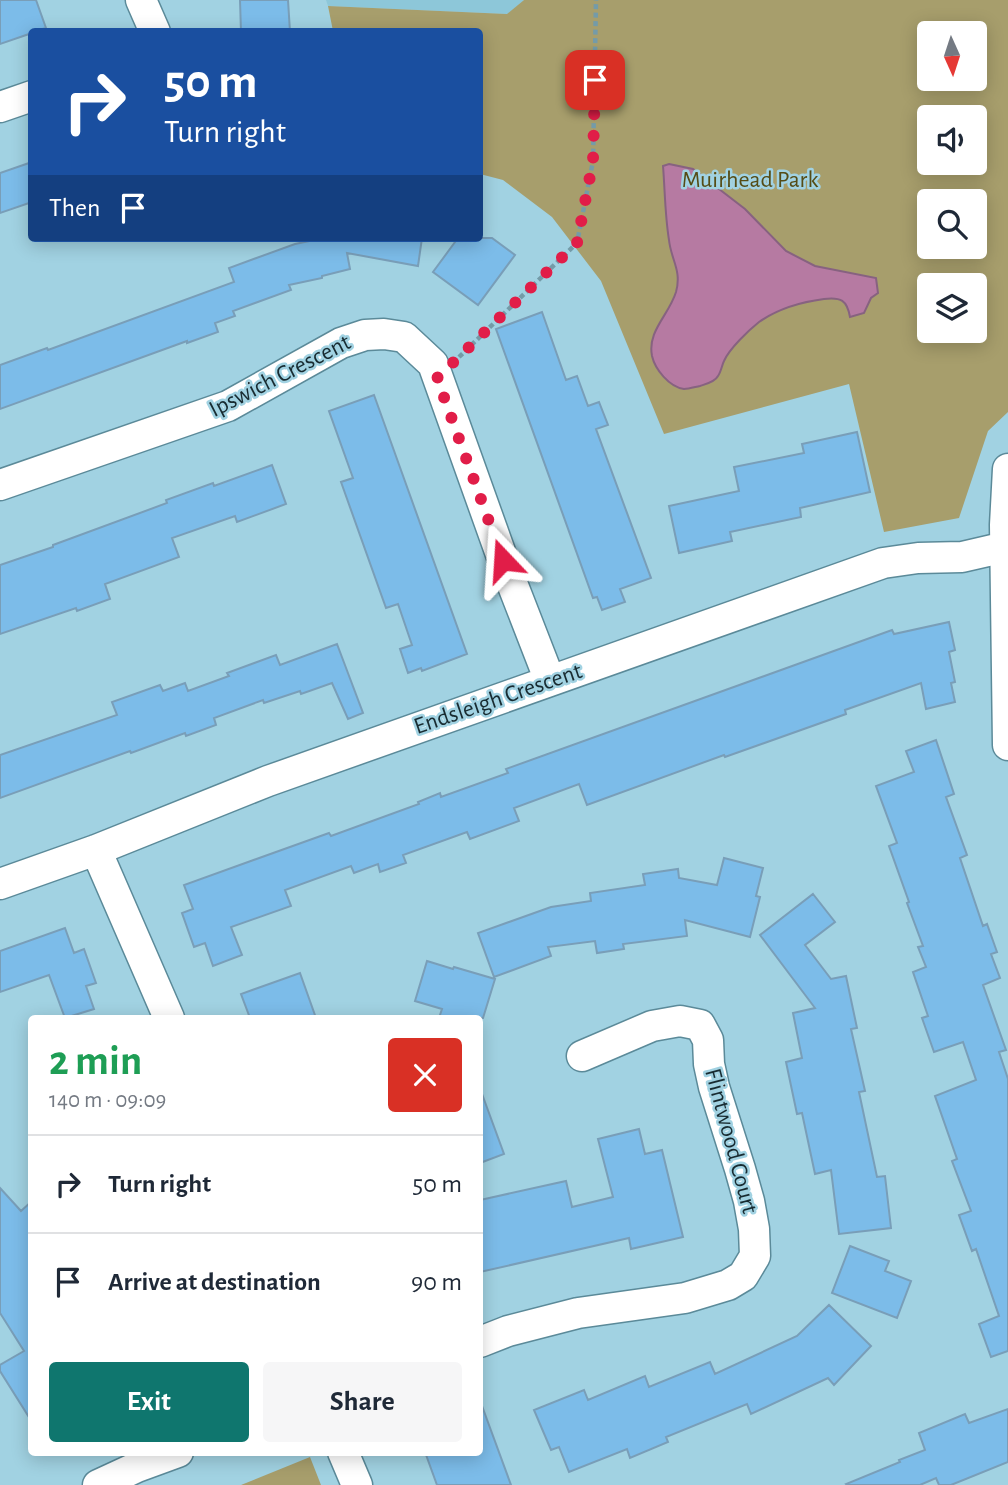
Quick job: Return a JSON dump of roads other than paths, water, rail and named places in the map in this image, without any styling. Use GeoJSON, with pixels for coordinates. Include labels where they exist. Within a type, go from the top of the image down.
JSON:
{"type":"FeatureCollection","features":[{"type":"Feature","properties":{"kind":"street"},"geometry":{"type":"LineString","coordinates":[[141,0],[153,28]]}},
{"type":"Feature","properties":{"kind":"street"},"geometry":{"type":"LineString","coordinates":[[0,107],[28,97]]}},
{"type":"Feature","properties":{"kind":"street","name":"Ipswich Crescent"},"geometry":{"type":"LineString","coordinates":[[0,485],[228,406],[341,343],[365,334],[404,337],[433,364],[503,560],[550,681]]}},
{"type":"Feature","properties":{"kind":"street"},"geometry":{"type":"LineString","coordinates":[[1008,469],[1005,547],[1008,743]]}},
{"type":"Feature","properties":{"kind":"street","name":"Endsleigh Crescent"},"geometry":{"type":"LineString","coordinates":[[0,884],[96,850],[268,781],[883,564],[918,558],[962,557],[1005,547]]}},
{"type":"Feature","properties":{"kind":"street"},"geometry":{"type":"LineString","coordinates":[[96,850],[168,1015]]}},
{"type":"Feature","properties":{"kind":"street","name":"Flintwood Court"},"geometry":{"type":"LineString","coordinates":[[483,1341],[508,1331],[579,1313],[685,1298],[728,1285],[743,1276],[755,1256],[749,1201],[714,1087],[708,1040],[700,1025],[680,1021],[652,1026],[582,1056]]}},
{"type":"Feature","properties":{"kind":"street"},"geometry":{"type":"LineString","coordinates":[[98,1485],[167,1456]]}},
{"type":"Feature","properties":{"kind":"street"},"geometry":{"type":"LineString","coordinates":[[345,1456],[357,1485]]}},
{"type":"Feature","properties":{"kind":"park label","name":"Muirhead Park"},"geometry":{"type":"Point","coordinates":[750,180]}}]}
